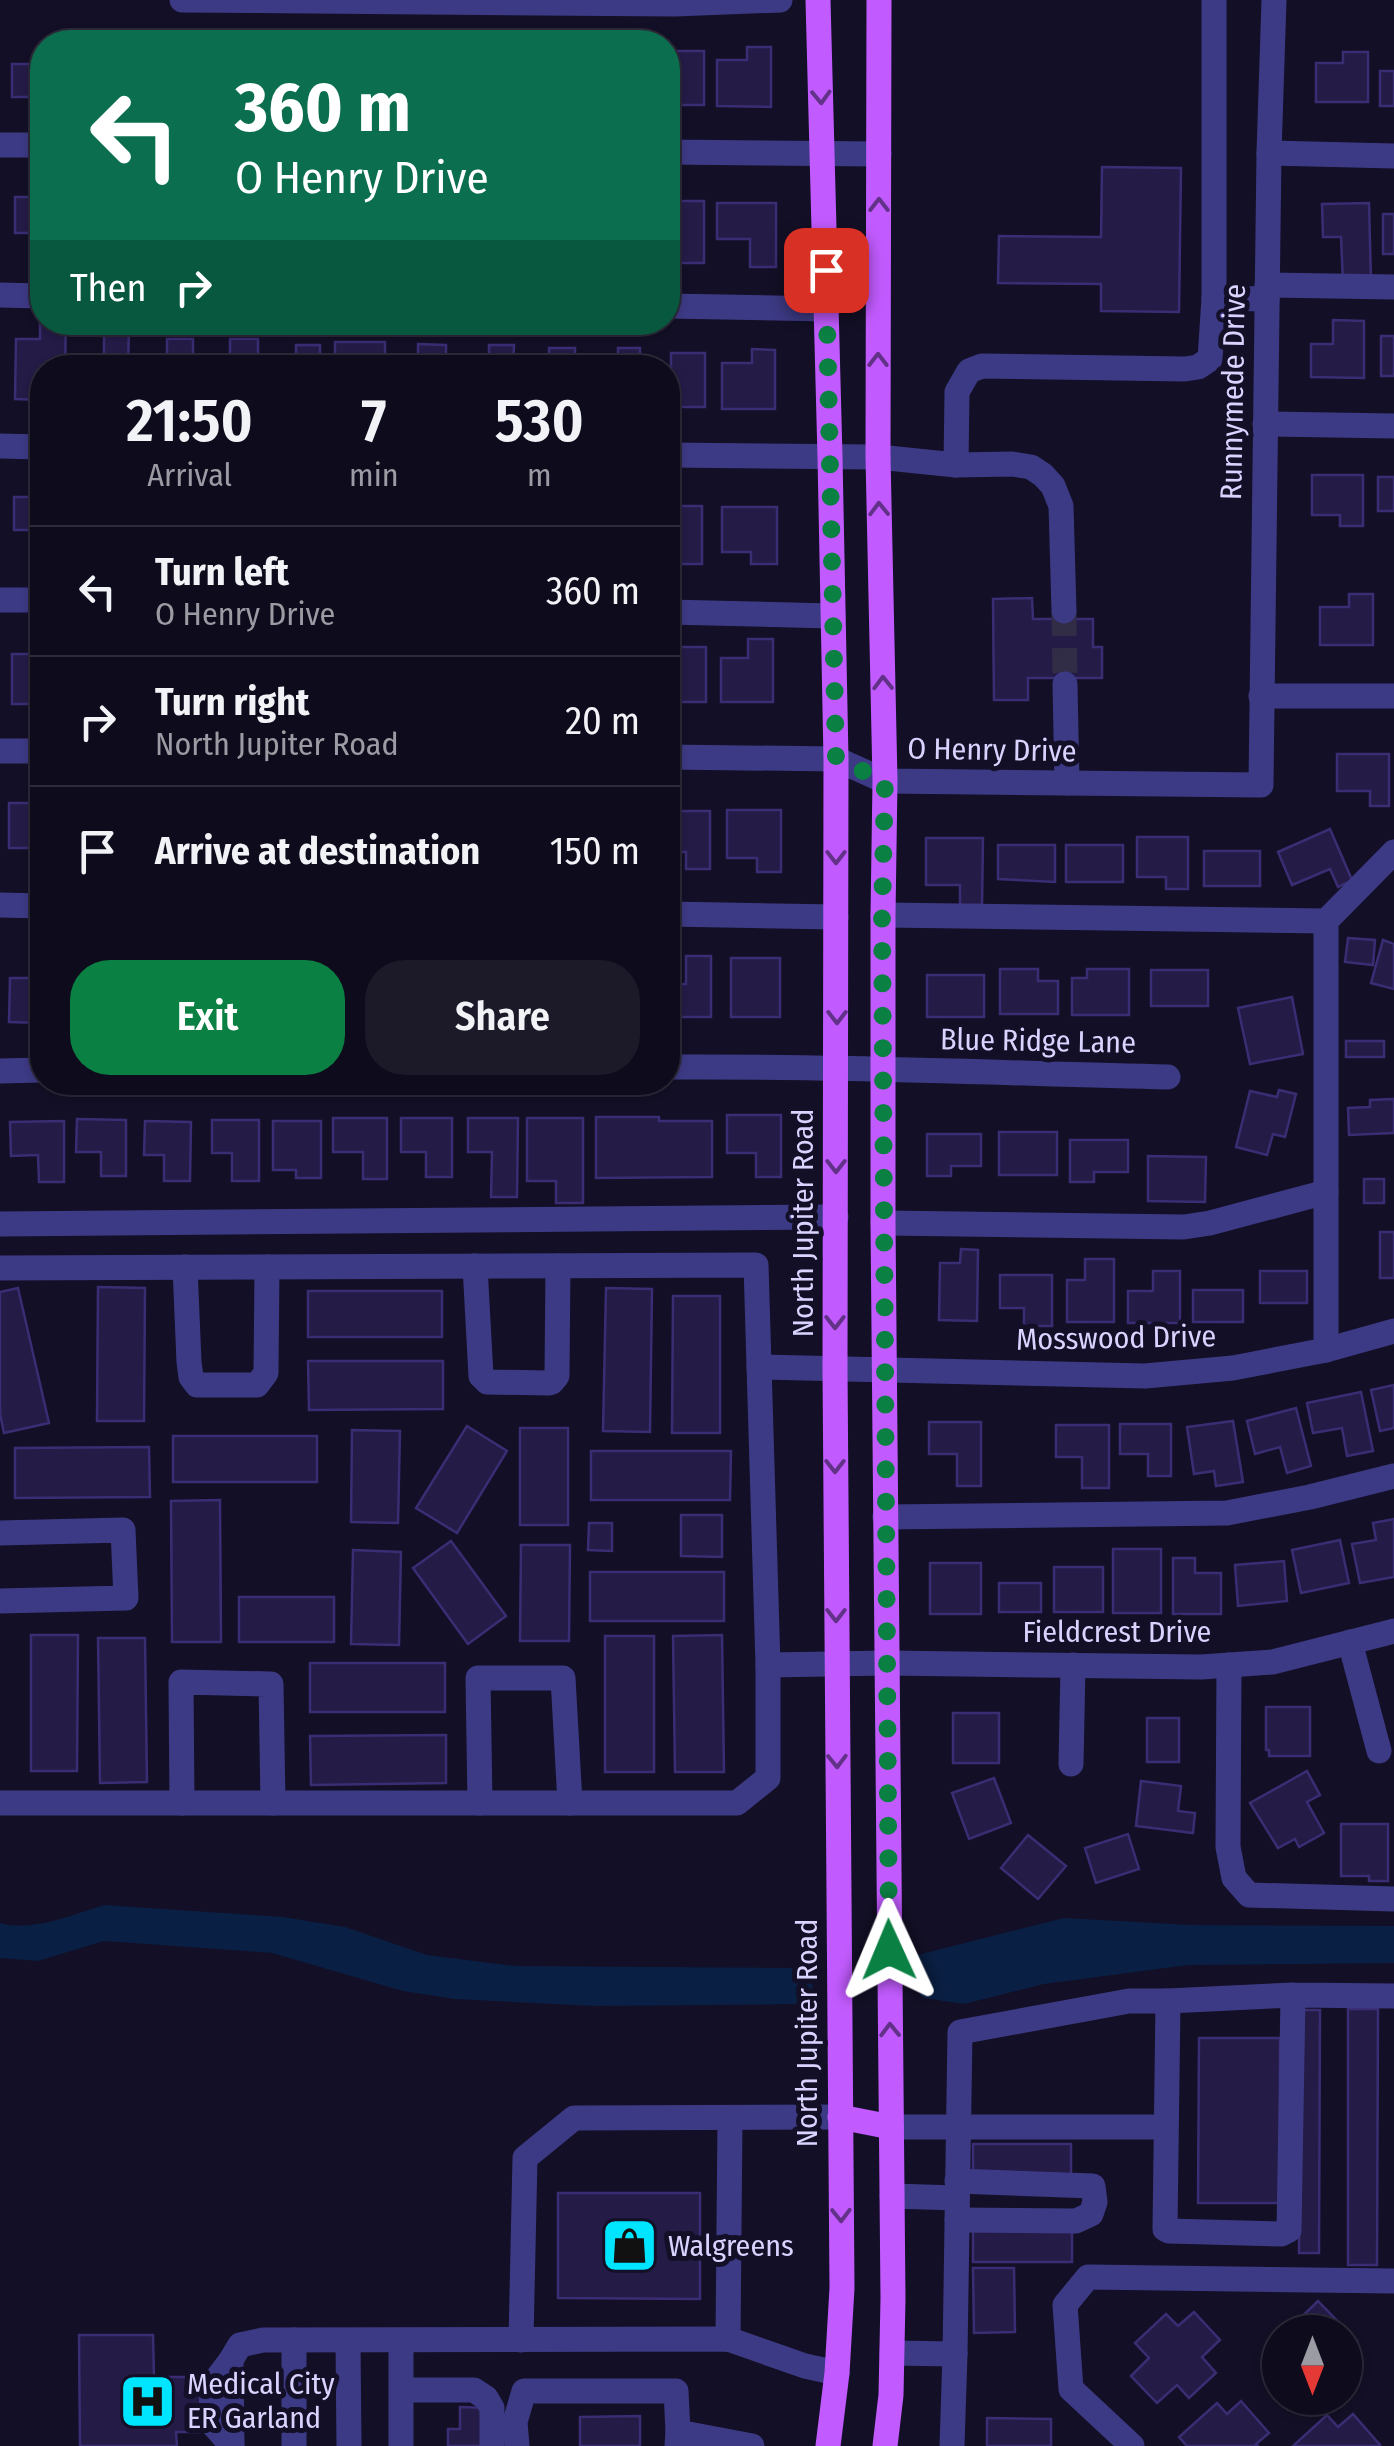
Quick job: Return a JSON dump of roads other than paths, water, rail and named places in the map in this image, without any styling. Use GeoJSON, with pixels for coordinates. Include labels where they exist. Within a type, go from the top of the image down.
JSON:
{"type":"FeatureCollection","features":[{"type":"Feature","properties":{"kind":"main road","name":"North Jupiter Road"},"geometry":{"type":"LineString","coordinates":[[818,0],[836,759],[836,1664],[842,2288],[838,2373],[828,2446]]}},
{"type":"Feature","properties":{"kind":"main road"},"geometry":{"type":"LineString","coordinates":[[878,0],[892,2196],[891,2395],[885,2446]]}},
{"type":"Feature","properties":{"kind":"main road"},"geometry":{"type":"LineString","coordinates":[[840,2117],[891,2127]]}},
{"type":"Feature","properties":{"kind":"street"},"geometry":{"type":"LineString","coordinates":[[182,0],[655,4],[780,0]]}},
{"type":"Feature","properties":{"kind":"street"},"geometry":{"type":"LineString","coordinates":[[956,464],[956,392],[969,371],[982,366],[1184,369],[1198,367],[1210,359],[1214,298],[1214,0]]}},
{"type":"Feature","properties":{"kind":"street","name":"Runnymede Drive"},"geometry":{"type":"LineString","coordinates":[[1261,785],[1268,153],[1274,0]]}},
{"type":"Feature","properties":{"kind":"street"},"geometry":{"type":"LineString","coordinates":[[0,145],[30,146]]}},
{"type":"Feature","properties":{"kind":"street"},"geometry":{"type":"LineString","coordinates":[[680,152],[878,154]]}},
{"type":"Feature","properties":{"kind":"street"},"geometry":{"type":"LineString","coordinates":[[1268,153],[1394,156]]}},
{"type":"Feature","properties":{"kind":"street"},"geometry":{"type":"LineString","coordinates":[[1214,298],[1394,287]]}},
{"type":"Feature","properties":{"kind":"street"},"geometry":{"type":"LineString","coordinates":[[0,295],[30,296]]}},
{"type":"Feature","properties":{"kind":"street"},"geometry":{"type":"LineString","coordinates":[[680,306],[826,309]]}},
{"type":"Feature","properties":{"kind":"street"},"geometry":{"type":"LineString","coordinates":[[1265,424],[1394,426]]}},
{"type":"Feature","properties":{"kind":"street"},"geometry":{"type":"LineString","coordinates":[[0,446],[30,447]]}},
{"type":"Feature","properties":{"kind":"street"},"geometry":{"type":"LineString","coordinates":[[680,454],[878,457],[1031,467],[1053,486],[1061,506],[1064,611]]}},
{"type":"Feature","properties":{"kind":"street"},"geometry":{"type":"LineString","coordinates":[[0,600],[30,600]]}},
{"type":"Feature","properties":{"kind":"street"},"geometry":{"type":"LineString","coordinates":[[680,612],[833,616]]}},
{"type":"Feature","properties":{"kind":"street"},"geometry":{"type":"LineString","coordinates":[[1065,684],[1067,783]]}},
{"type":"Feature","properties":{"kind":"street"},"geometry":{"type":"LineString","coordinates":[[1261,696],[1394,696]]}},
{"type":"Feature","properties":{"kind":"street"},"geometry":{"type":"LineString","coordinates":[[0,751],[30,751]]}},
{"type":"Feature","properties":{"kind":"street","name":"O Henry Drive"},"geometry":{"type":"LineString","coordinates":[[680,758],[836,759],[885,781],[1261,785]]}},
{"type":"Feature","properties":{"kind":"street"},"geometry":{"type":"LineString","coordinates":[[1326,1350],[1326,921],[1394,852]]}},
{"type":"Feature","properties":{"kind":"street"},"geometry":{"type":"LineString","coordinates":[[0,905],[30,906]]}},
{"type":"Feature","properties":{"kind":"street"},"geometry":{"type":"LineString","coordinates":[[680,914],[836,916]]}},
{"type":"Feature","properties":{"kind":"street"},"geometry":{"type":"LineString","coordinates":[[882,916],[1326,921]]}},
{"type":"Feature","properties":{"kind":"street","name":"Blue Ridge Lane"},"geometry":{"type":"LineString","coordinates":[[680,1067],[790,1066],[1168,1077]]}},
{"type":"Feature","properties":{"kind":"street"},"geometry":{"type":"LineString","coordinates":[[0,1070],[30,1070]]}},
{"type":"Feature","properties":{"kind":"street"},"geometry":{"type":"LineString","coordinates":[[884,1223],[1184,1227],[1326,1192]]}},
{"type":"Feature","properties":{"kind":"street"},"geometry":{"type":"LineString","coordinates":[[0,1224],[836,1216]]}},
{"type":"Feature","properties":{"kind":"street"},"geometry":{"type":"LineString","coordinates":[[0,1268],[756,1265],[768,1665],[768,1778],[737,1804],[0,1803]]}},
{"type":"Feature","properties":{"kind":"street"},"geometry":{"type":"LineString","coordinates":[[475,1266],[482,1376],[486,1382],[548,1384],[557,1376],[558,1266]]}},
{"type":"Feature","properties":{"kind":"street"},"geometry":{"type":"LineString","coordinates":[[186,1267],[192,1377],[198,1385],[257,1385],[266,1373],[267,1267]]}},
{"type":"Feature","properties":{"kind":"street","name":"Mosswood Drive"},"geometry":{"type":"LineString","coordinates":[[759,1368],[1146,1376],[1233,1368],[1326,1350],[1394,1331]]}},
{"type":"Feature","properties":{"kind":"street"},"geometry":{"type":"LineString","coordinates":[[885,1517],[1227,1513],[1394,1476]]}},
{"type":"Feature","properties":{"kind":"street"},"geometry":{"type":"LineString","coordinates":[[0,1533],[123,1530],[126,1598],[0,1601]]}},
{"type":"Feature","properties":{"kind":"street","name":"Fieldcrest Drive"},"geometry":{"type":"LineString","coordinates":[[768,1665],[1202,1667],[1273,1662],[1394,1631]]}},
{"type":"Feature","properties":{"kind":"street"},"geometry":{"type":"LineString","coordinates":[[1350,1642],[1379,1751]]}},
{"type":"Feature","properties":{"kind":"street"},"geometry":{"type":"LineString","coordinates":[[1072,1764],[1073,1664]]}},
{"type":"Feature","properties":{"kind":"street"},"geometry":{"type":"LineString","coordinates":[[1230,1664],[1228,1847],[1234,1878],[1249,1895],[1394,1898]]}},
{"type":"Feature","properties":{"kind":"street"},"geometry":{"type":"LineString","coordinates":[[480,1804],[478,1678],[563,1678],[570,1804]]}},
{"type":"Feature","properties":{"kind":"street"},"geometry":{"type":"LineString","coordinates":[[182,1803],[181,1682],[270,1684],[273,1803]]}},
{"type":"Feature","properties":{"kind":"street"},"geometry":{"type":"LineString","coordinates":[[1168,2002],[1165,2229],[1286,2233],[1292,1995]]}},
{"type":"Feature","properties":{"kind":"street"},"geometry":{"type":"LineString","coordinates":[[952,2446],[960,2032],[1129,2001],[1394,1996]]}},
{"type":"Feature","properties":{"kind":"street"},"geometry":{"type":"LineString","coordinates":[[522,2340],[525,2158],[574,2118],[840,2117]]}},
{"type":"Feature","properties":{"kind":"street"},"geometry":{"type":"LineString","coordinates":[[728,2338],[730,2118]]}},
{"type":"Feature","properties":{"kind":"street"},"geometry":{"type":"LineString","coordinates":[[891,2127],[1166,2127]]}},
{"type":"Feature","properties":{"kind":"street"},"geometry":{"type":"LineString","coordinates":[[892,2196],[957,2200]]}},
{"type":"Feature","properties":{"kind":"street"},"geometry":{"type":"LineString","coordinates":[[1132,2446],[1070,2389],[1065,2304],[1088,2277],[1394,2281]]}},
{"type":"Feature","properties":{"kind":"street"},"geometry":{"type":"LineString","coordinates":[[232,2446],[230,2360],[240,2344],[263,2340],[728,2338],[805,2366],[838,2373]]}},
{"type":"Feature","properties":{"kind":"street"},"geometry":{"type":"LineString","coordinates":[[294,2340],[294,2446]]}},
{"type":"Feature","properties":{"kind":"street"},"geometry":{"type":"LineString","coordinates":[[348,2341],[348,2446]]}},
{"type":"Feature","properties":{"kind":"street"},"geometry":{"type":"LineString","coordinates":[[401,2341],[401,2446]]}},
{"type":"Feature","properties":{"kind":"street"},"geometry":{"type":"LineString","coordinates":[[892,2354],[955,2354]]}},
{"type":"Feature","properties":{"kind":"street"},"geometry":{"type":"LineString","coordinates":[[403,2390],[474,2390],[492,2408],[492,2446]]}},
{"type":"Feature","properties":{"kind":"street"},"geometry":{"type":"LineString","coordinates":[[517,2446],[516,2422],[524,2391],[676,2391],[677,2439],[752,2446]]}},
{"type":"Feature","properties":{"kind":"water"},"geometry":{"type":"Polygon","coordinates":[[[104,1905],[283,1917],[345,1927],[427,1955],[515,1966],[809,1968],[814,1993],[809,2004],[595,2006],[455,1999],[403,1991],[272,1953],[104,1941],[38,1961],[0,1958],[0,1923],[39,1924],[104,1905]]]}},
{"type":"Feature","properties":{"kind":"water"},"geometry":{"type":"Polygon","coordinates":[[[1064,1918],[1190,1925],[1394,1926],[1394,1963],[1188,1965],[1044,1984],[964,2004],[923,1998],[910,1981],[913,1956],[1064,1918]]]}},
{"type":"Feature","properties":{"kind":"tunnel"},"geometry":{"type":"LineString","coordinates":[[1064,611],[1065,684]]}},
{"type":"Feature","properties":{"kind":"place","name":"Walgreens"},"geometry":{"type":"Point","coordinates":[629,2246]}},
{"type":"Feature","properties":{"kind":"place","name":"Medical City ER Garland"},"geometry":{"type":"Point","coordinates":[148,2401]}}]}
